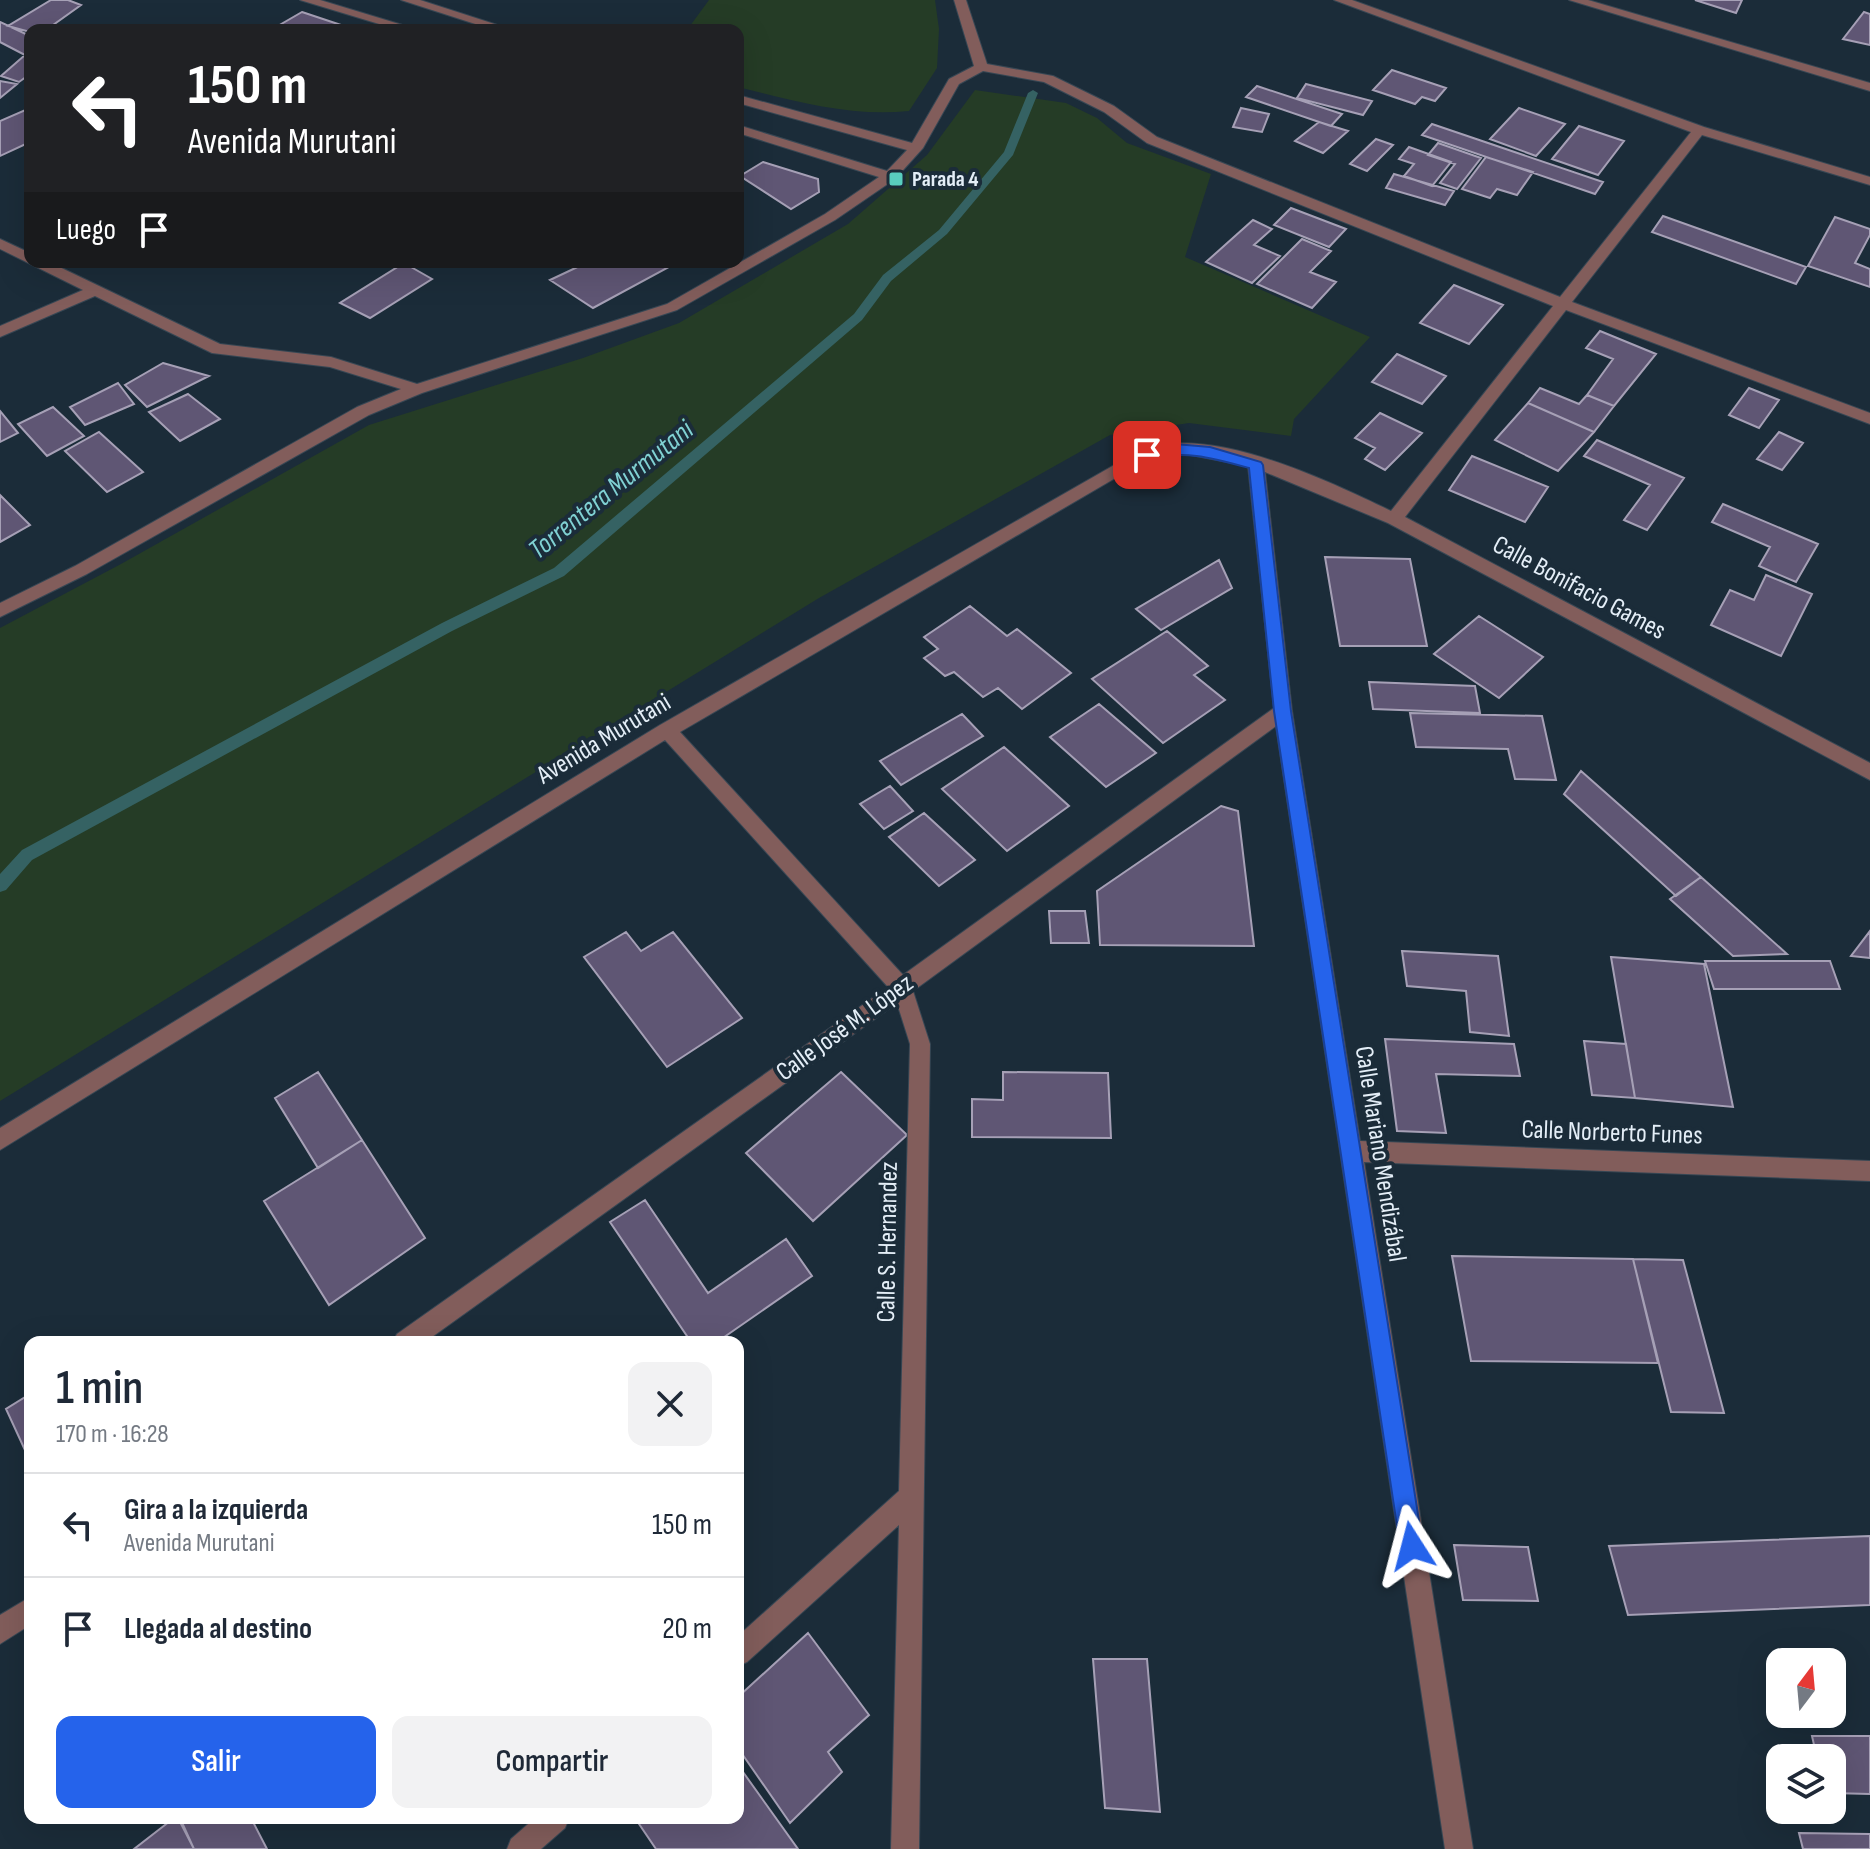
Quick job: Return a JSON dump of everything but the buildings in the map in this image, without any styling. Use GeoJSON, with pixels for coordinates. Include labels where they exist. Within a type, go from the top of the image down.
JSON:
{"type":"FeatureCollection","features":[{"type":"Feature","properties":{"kind":"street"},"geometry":{"type":"LineString","coordinates":[[306,0],[392,24]]}},
{"type":"Feature","properties":{"kind":"street"},"geometry":{"type":"LineString","coordinates":[[407,0],[487,24]]}},
{"type":"Feature","properties":{"kind":"street"},"geometry":{"type":"LineString","coordinates":[[960,0],[981,67]]}},
{"type":"Feature","properties":{"kind":"street"},"geometry":{"type":"LineString","coordinates":[[1340,0],[1699,130],[1870,181]]}},
{"type":"Feature","properties":{"kind":"street"},"geometry":{"type":"LineString","coordinates":[[1575,0],[1870,87]]}},
{"type":"Feature","properties":{"kind":"street"},"geometry":{"type":"LineString","coordinates":[[744,266],[830,217],[890,176],[916,148],[954,82],[981,67],[1048,79],[1109,109],[1152,140],[1563,304],[1870,419]]}},
{"type":"Feature","properties":{"kind":"street"},"geometry":{"type":"LineString","coordinates":[[744,101],[916,148]]}},
{"type":"Feature","properties":{"kind":"street"},"geometry":{"type":"LineString","coordinates":[[1394,519],[1699,130]]}},
{"type":"Feature","properties":{"kind":"street"},"geometry":{"type":"LineString","coordinates":[[744,131],[890,176]]}},
{"type":"Feature","properties":{"kind":"street"},"geometry":{"type":"LineString","coordinates":[[0,243],[24,256]]}},
{"type":"Feature","properties":{"kind":"street"},"geometry":{"type":"LineString","coordinates":[[49,268],[217,349],[331,362],[417,389]]}},
{"type":"Feature","properties":{"kind":"street"},"geometry":{"type":"LineString","coordinates":[[0,611],[81,570],[363,411],[417,389],[672,307],[740,268]]}},
{"type":"Feature","properties":{"kind":"street"},"geometry":{"type":"LineString","coordinates":[[0,332],[93,291]]}},
{"type":"Feature","properties":{"kind":"street","name":"Avenida Murutani"},"geometry":{"type":"LineString","coordinates":[[0,1140],[667,730],[1130,462],[1163,448],[1210,452],[1256,465]]}},
{"type":"Feature","properties":{"kind":"street","name":"Calle Bonifacio Games"},"geometry":{"type":"LineString","coordinates":[[1256,465],[1323,485],[1394,519],[1870,772]]}},
{"type":"Feature","properties":{"kind":"street","name":"Calle Mariano Mendizábal"},"geometry":{"type":"LineString","coordinates":[[1256,465],[1283,711],[1459,1849]]}},
{"type":"Feature","properties":{"kind":"street","name":"Calle José M. López"},"geometry":{"type":"LineString","coordinates":[[413,1336],[902,988],[1283,711]]}},
{"type":"Feature","properties":{"kind":"street","name":"Calle S. Hernandez"},"geometry":{"type":"LineString","coordinates":[[667,730],[902,988],[920,1044],[905,1849]]}},
{"type":"Feature","properties":{"kind":"street","name":"Calle Norberto Funes"},"geometry":{"type":"LineString","coordinates":[[1351,1151],[1870,1171]]}},
{"type":"Feature","properties":{"kind":"street"},"geometry":{"type":"LineString","coordinates":[[744,1648],[912,1496]]}},
{"type":"Feature","properties":{"kind":"street"},"geometry":{"type":"LineString","coordinates":[[0,1631],[24,1614]]}},
{"type":"Feature","properties":{"kind":"street"},"geometry":{"type":"LineString","coordinates":[[521,1849],[548,1824]]}},
{"type":"Feature","properties":{"kind":"green space"},"geometry":{"type":"Polygon","coordinates":[[[709,0],[935,0],[939,29],[937,68],[909,111],[844,110],[744,88],[744,24],[691,24],[709,0]]]}},
{"type":"Feature","properties":{"kind":"green space"},"geometry":{"type":"Polygon","coordinates":[[[975,90],[1066,103],[1097,118],[1127,143],[1211,174],[1185,257],[1370,337],[1294,419],[1291,436],[1189,423],[1110,435],[819,598],[0,1101],[0,628],[369,425],[583,358],[679,323],[848,224],[927,155],[975,90]]]}},
{"type":"Feature","properties":{"kind":"waterway","name":"Torrentera Murmutani"},"geometry":{"type":"LineString","coordinates":[[0,885],[27,855],[447,627],[559,572],[858,317],[887,278],[943,232],[1009,153],[1033,93]]}},
{"type":"Feature","properties":{"kind":"place","name":"Parada 4"},"geometry":{"type":"Point","coordinates":[896,179]}},
{"type":"Feature","properties":{"kind":"route"},"geometry":{"type":"LineString","coordinates":[[1147,455],[1163,448],[1210,452],[1256,465],[1283,711],[1412,1546]]}}]}
